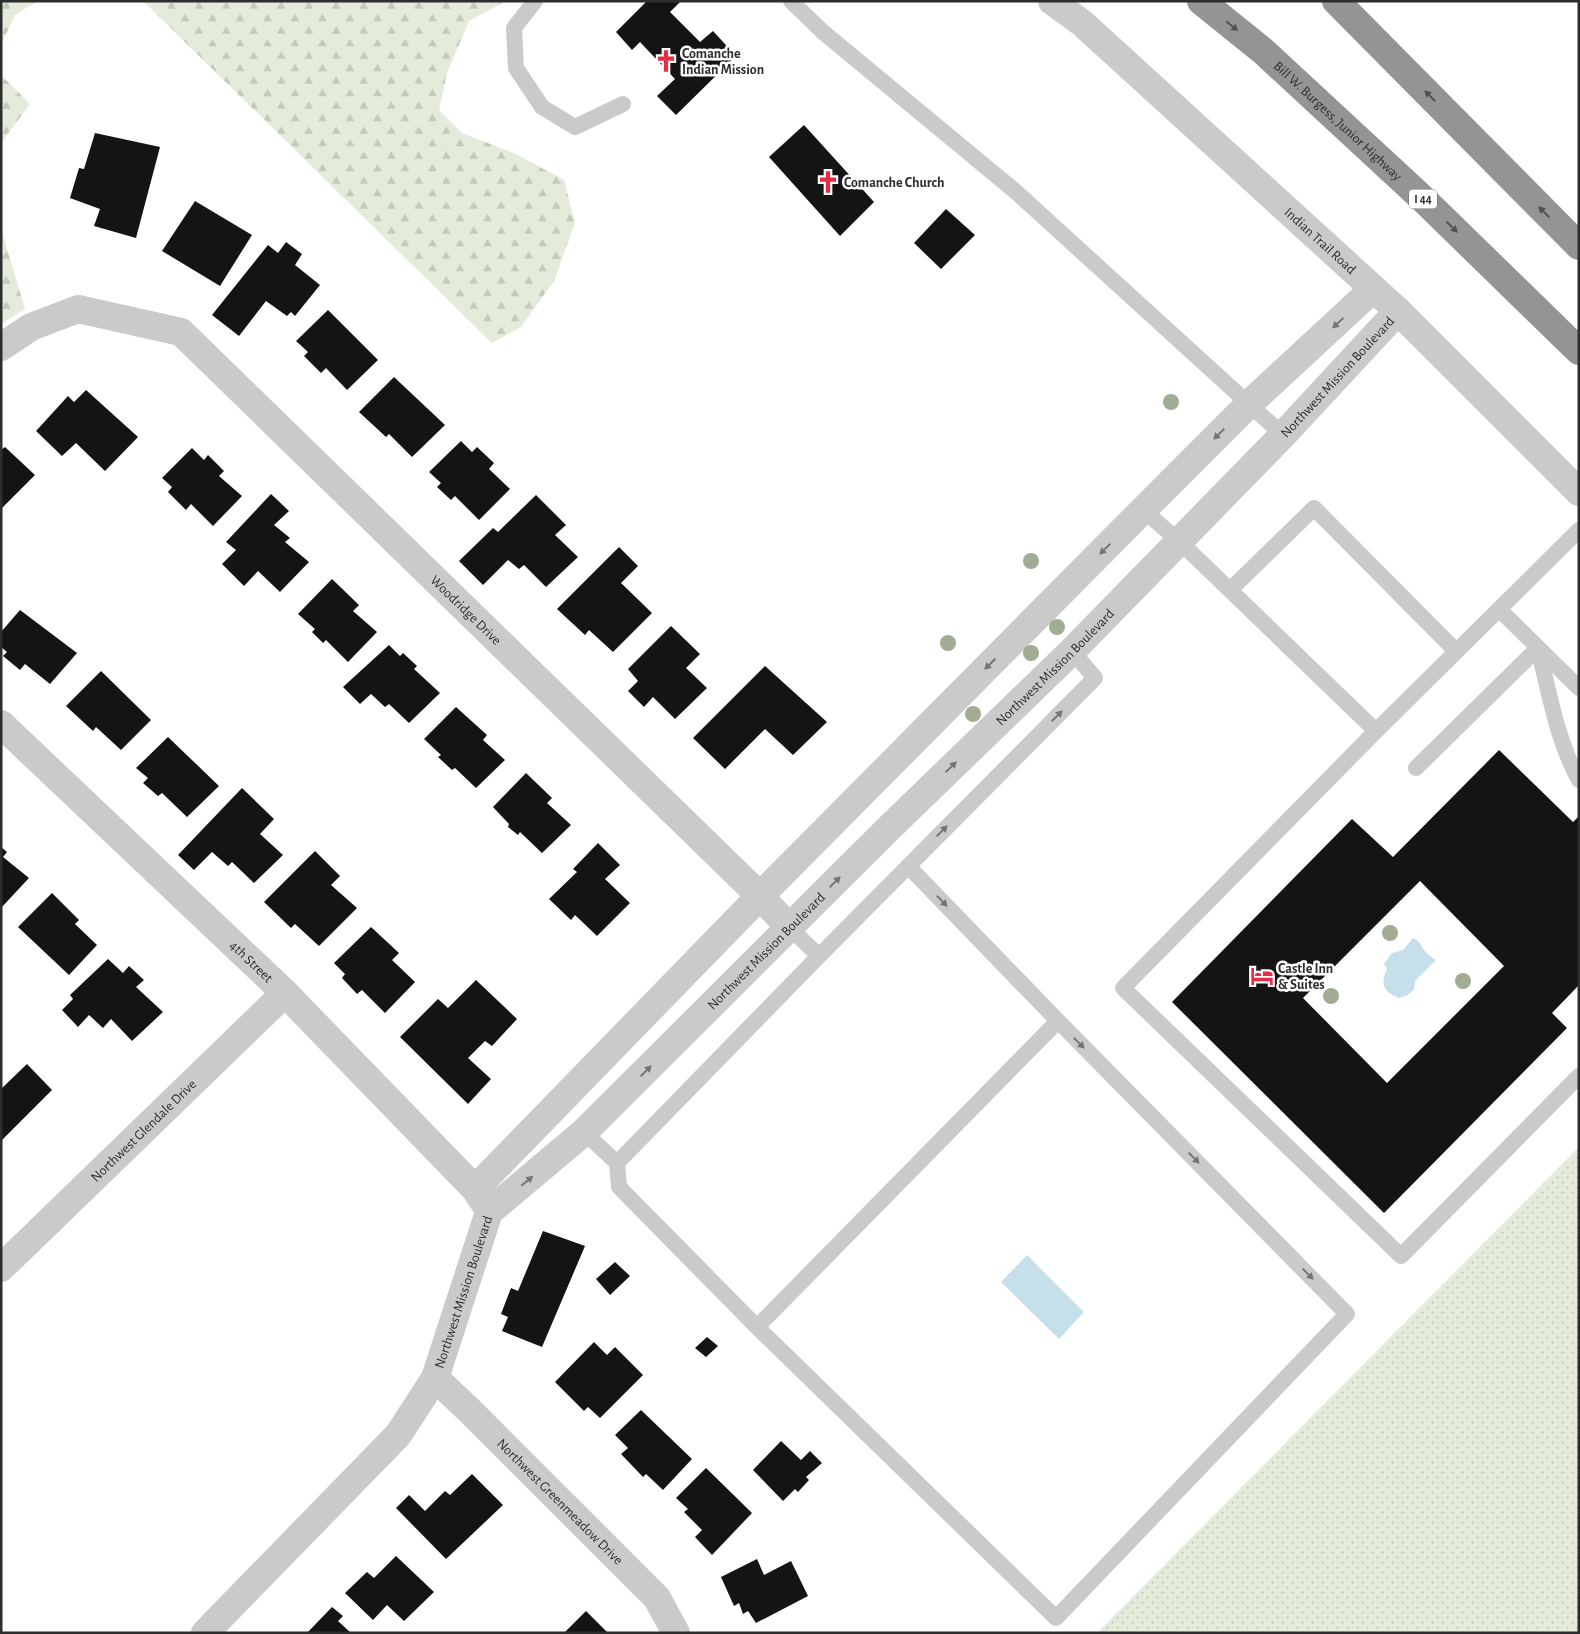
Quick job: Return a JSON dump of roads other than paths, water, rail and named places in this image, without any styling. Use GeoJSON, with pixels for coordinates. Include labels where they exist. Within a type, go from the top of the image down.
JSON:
{"type":"FeatureCollection","features":[{"type":"Feature","properties":{"kind":"highway","name":"Bill W. Burgess, Junior Highway"},"geometry":{"type":"LineString","coordinates":[[1201,1],[1263,51],[1409,186],[1579,351]]}},
{"type":"Feature","properties":{"kind":"highway"},"geometry":{"type":"LineString","coordinates":[[1336,1],[1579,246]]}},
{"type":"Feature","properties":{"kind":"street","name":"Indian Trail Road"},"geometry":{"type":"LineString","coordinates":[[1052,1],[1082,23],[1398,311],[1579,492]]}},
{"type":"Feature","properties":{"kind":"street"},"geometry":{"type":"LineString","coordinates":[[475,1189],[760,896],[1249,404],[1374,290]]}},
{"type":"Feature","properties":{"kind":"street","name":"Woodridge Drive"},"geometry":{"type":"LineString","coordinates":[[1,346],[31,327],[78,309],[181,332],[760,896],[790,928]]}},
{"type":"Feature","properties":{"kind":"street","name":"Northwest Mission Boulevard"},"geometry":{"type":"LineString","coordinates":[[205,1633],[398,1435],[434,1378],[489,1212],[584,1132],[888,829],[1072,651],[1283,435],[1398,311]]}},
{"type":"Feature","properties":{"kind":"street","name":"4th Street"},"geometry":{"type":"LineString","coordinates":[[1,724],[285,993],[475,1189],[489,1212]]}},
{"type":"Feature","properties":{"kind":"street","name":"Northwest Glendale Drive"},"geometry":{"type":"LineString","coordinates":[[1,1268],[285,993]]}},
{"type":"Feature","properties":{"kind":"street","name":"Northwest Greenmeadow Drive"},"geometry":{"type":"LineString","coordinates":[[434,1378],[470,1411],[656,1598],[676,1633]]}},
{"type":"Feature","properties":{"kind":"lane"},"geometry":{"type":"LineString","coordinates":[[535,1],[514,28],[516,68],[542,107],[576,127],[623,104]]}},
{"type":"Feature","properties":{"kind":"lane"},"geometry":{"type":"LineString","coordinates":[[791,1],[823,32],[1015,191],[1283,435]]}},
{"type":"Feature","properties":{"kind":"lane"},"geometry":{"type":"LineString","coordinates":[[1230,590],[1314,508],[1456,651]]}},
{"type":"Feature","properties":{"kind":"lane"},"geometry":{"type":"LineString","coordinates":[[1143,510],[1179,541],[1376,731]]}},
{"type":"Feature","properties":{"kind":"lane"},"geometry":{"type":"LineString","coordinates":[[1579,530],[1376,731],[1123,988],[1401,1256],[1579,1076]]}},
{"type":"Feature","properties":{"kind":"lane"},"geometry":{"type":"LineString","coordinates":[[1500,610],[1579,688]]}},
{"type":"Feature","properties":{"kind":"lane"},"geometry":{"type":"LineString","coordinates":[[1416,768],[1538,648]]}},
{"type":"Feature","properties":{"kind":"lane"},"geometry":{"type":"LineString","coordinates":[[1538,648],[1562,740],[1570,765],[1579,780]]}},
{"type":"Feature","properties":{"kind":"lane"},"geometry":{"type":"LineString","coordinates":[[617,1163],[1095,678],[1072,651]]}},
{"type":"Feature","properties":{"kind":"lane"},"geometry":{"type":"LineString","coordinates":[[584,1132],[617,1163],[619,1188],[757,1328],[1056,1618],[1347,1314],[908,866]]}},
{"type":"Feature","properties":{"kind":"lane"},"geometry":{"type":"LineString","coordinates":[[790,928],[819,956]]}},
{"type":"Feature","properties":{"kind":"lane"},"geometry":{"type":"LineString","coordinates":[[757,1328],[1058,1021]]}},
{"type":"Feature","properties":{"kind":"water"},"geometry":{"type":"Polygon","coordinates":[[[1413,938],[1436,960],[1415,981],[1414,990],[1406,996],[1399,998],[1389,993],[1384,987],[1387,969],[1384,964],[1392,953],[1403,950],[1413,938]]]}},
{"type":"Feature","properties":{"kind":"water"},"geometry":{"type":"Polygon","coordinates":[[[1027,1255],[1084,1312],[1059,1339],[1001,1282],[1027,1255]]]}},
{"type":"Feature","properties":{"kind":"place","name":"Comanche Indian Mission"},"geometry":{"type":"Point","coordinates":[666,61]}},
{"type":"Feature","properties":{"kind":"place","name":"Comanche Church"},"geometry":{"type":"Point","coordinates":[828,182]}},
{"type":"Feature","properties":{"kind":"place","name":"Castle Inn & Suites"},"geometry":{"type":"Point","coordinates":[1262,976]}}]}
